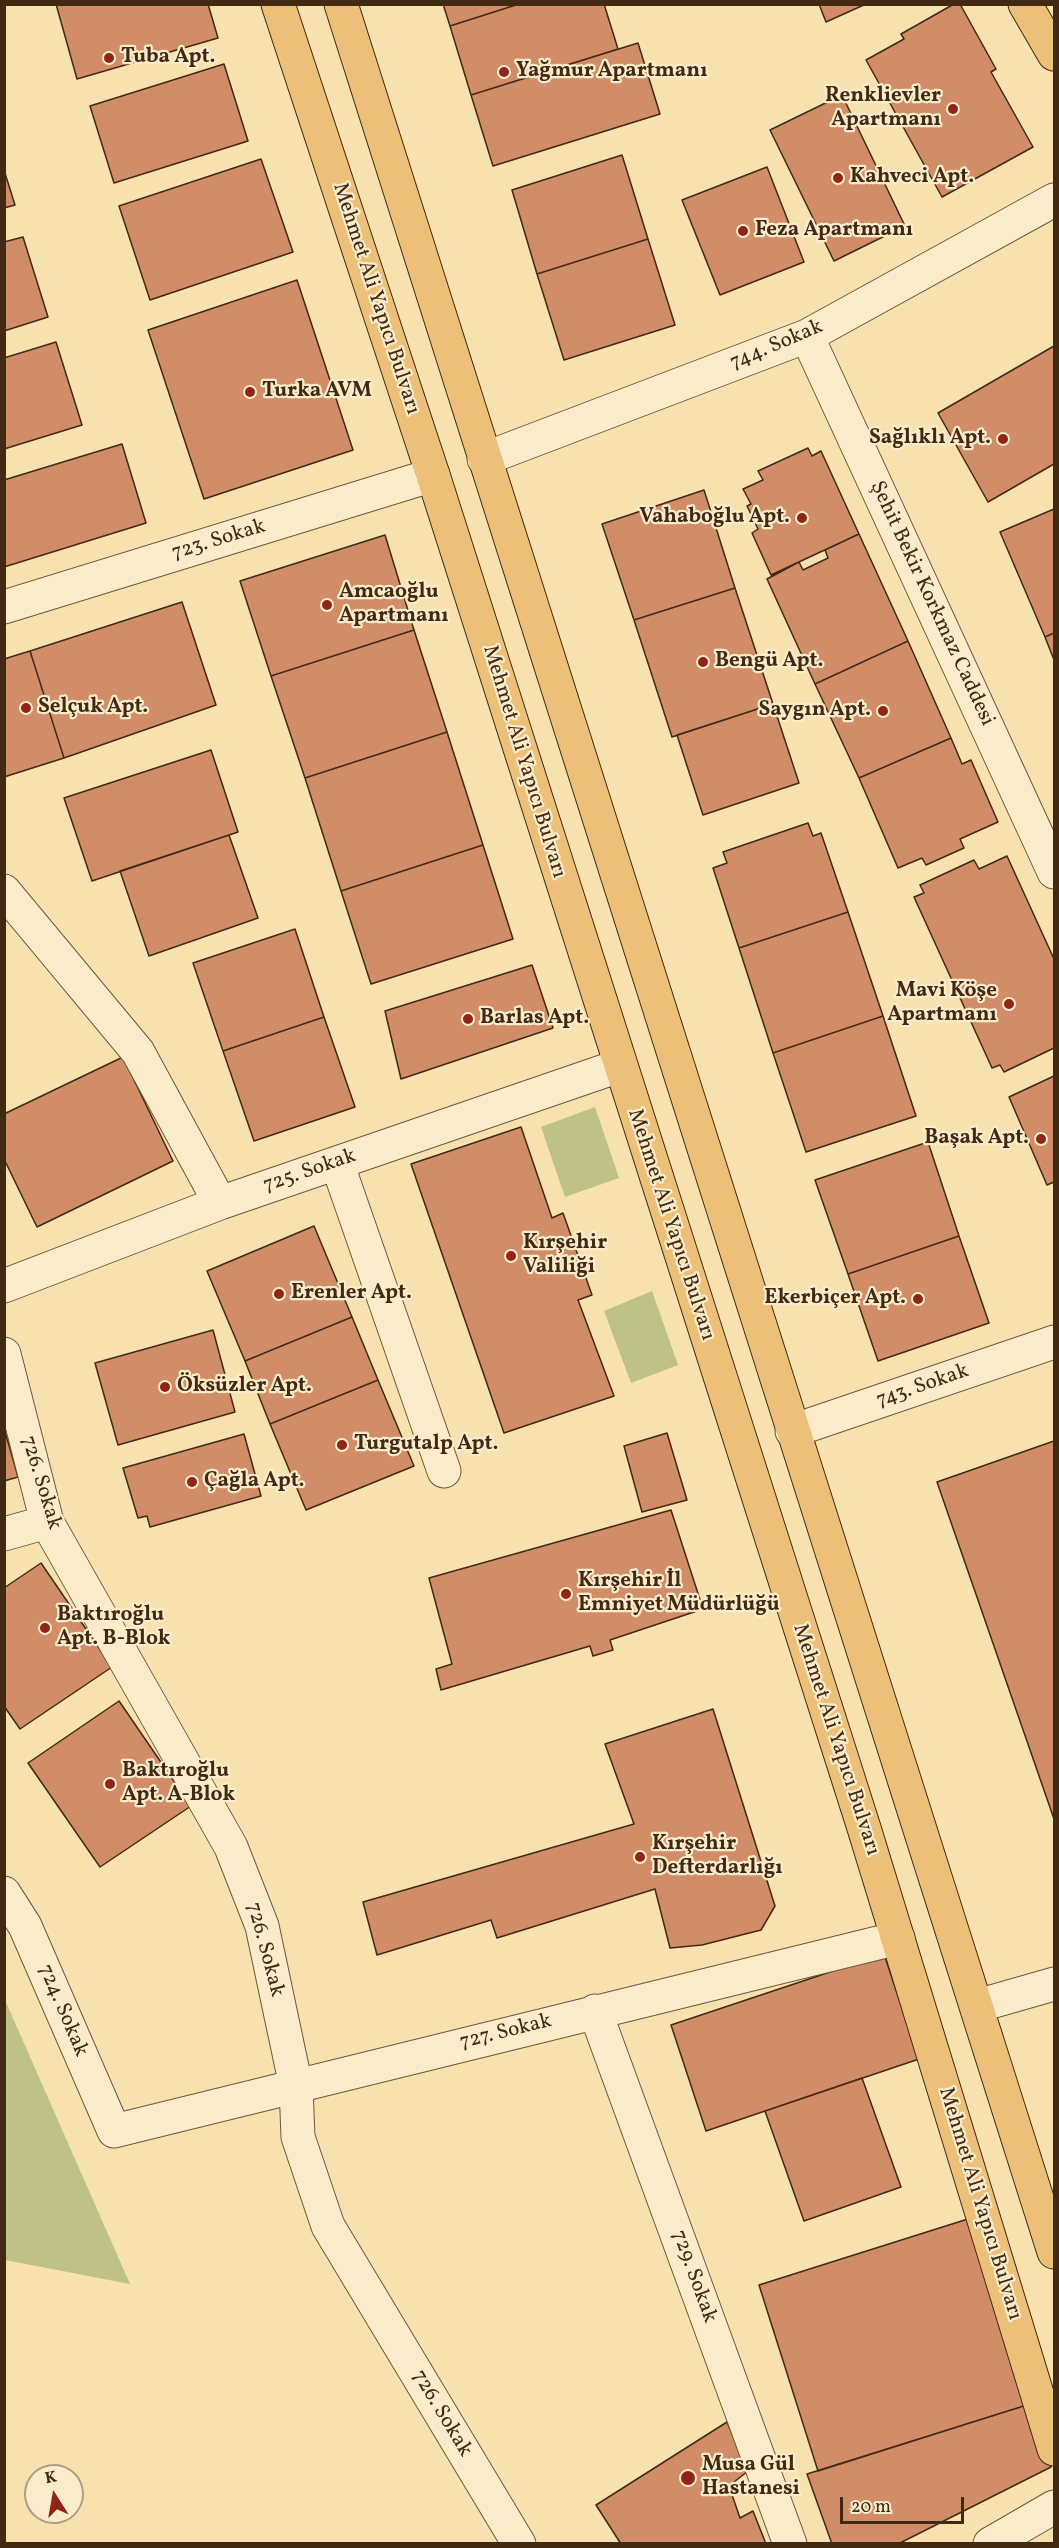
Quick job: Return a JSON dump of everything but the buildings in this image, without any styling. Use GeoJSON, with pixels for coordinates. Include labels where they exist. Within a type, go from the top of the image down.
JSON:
{"type":"FeatureCollection","features":[{"type":"Feature","properties":{"kind":"main road","name":"Mehmet Ali Yapıcı Bulvarı"},"geometry":{"type":"LineString","coordinates":[[278,4],[433,475],[898,1938],[1054,2449]]}},
{"type":"Feature","properties":{"kind":"main road"},"geometry":{"type":"LineString","coordinates":[[341,4],[484,459],[674,1046],[792,1431],[1054,2252]]}},
{"type":"Feature","properties":{"kind":"main road"},"geometry":{"type":"LineString","coordinates":[[1025,4],[1054,54]]}},
{"type":"Feature","properties":{"kind":"street","name":"744. Sokak"},"geometry":{"type":"LineString","coordinates":[[484,459],[807,336],[1054,201]]}},
{"type":"Feature","properties":{"kind":"street","name":"Şehit Bekir Korkmaz Caddesi"},"geometry":{"type":"LineString","coordinates":[[807,336],[1054,872]]}},
{"type":"Feature","properties":{"kind":"street","name":"723. Sokak"},"geometry":{"type":"LineString","coordinates":[[4,607],[433,475]]}},
{"type":"Feature","properties":{"kind":"street"},"geometry":{"type":"LineString","coordinates":[[4,891],[138,1052],[220,1203]]}},
{"type":"Feature","properties":{"kind":"street","name":"725. Sokak"},"geometry":{"type":"LineString","coordinates":[[4,1286],[220,1203],[619,1066]]}},
{"type":"Feature","properties":{"kind":"street"},"geometry":{"type":"LineString","coordinates":[[337,1163],[444,1471]]}},
{"type":"Feature","properties":{"kind":"street","name":"743. Sokak"},"geometry":{"type":"LineString","coordinates":[[792,1431],[1054,1342]]}},
{"type":"Feature","properties":{"kind":"street","name":"726. Sokak"},"geometry":{"type":"LineString","coordinates":[[4,1354],[47,1522],[231,1847],[262,1926],[296,2086],[298,2137],[328,2226],[507,2539]]}},
{"type":"Feature","properties":{"kind":"street"},"geometry":{"type":"LineString","coordinates":[[4,1534],[47,1522]]}},
{"type":"Feature","properties":{"kind":"street","name":"724. Sokak"},"geometry":{"type":"LineString","coordinates":[[4,1893],[26,1926],[114,2131]]}},
{"type":"Feature","properties":{"kind":"street","name":"727. Sokak"},"geometry":{"type":"LineString","coordinates":[[114,2131],[898,1938]]}},
{"type":"Feature","properties":{"kind":"street"},"geometry":{"type":"LineString","coordinates":[[977,2006],[1054,1984]]}},
{"type":"Feature","properties":{"kind":"street","name":"729. Sokak"},"geometry":{"type":"LineString","coordinates":[[595,2011],[790,2544]]}},
{"type":"Feature","properties":{"kind":"street"},"geometry":{"type":"LineString","coordinates":[[990,2544],[1054,2507]]}},
{"type":"Feature","properties":{"kind":"green space"},"geometry":{"type":"Polygon","coordinates":[[[595,1107],[619,1178],[565,1197],[541,1127],[595,1107]]]}},
{"type":"Feature","properties":{"kind":"green space"},"geometry":{"type":"Polygon","coordinates":[[[652,1291],[678,1365],[631,1383],[604,1311],[652,1291]]]}},
{"type":"Feature","properties":{"kind":"green space"},"geometry":{"type":"Polygon","coordinates":[[[5,2000],[130,2284],[5,2260],[5,2000]]]}},
{"type":"Feature","properties":{"kind":"place","name":"Tuba Apt."},"geometry":{"type":"Point","coordinates":[109,58]}},
{"type":"Feature","properties":{"kind":"place","name":"Yağmur Apartmanı"},"geometry":{"type":"Point","coordinates":[504,72]}},
{"type":"Feature","properties":{"kind":"place","name":"Renklievler Apartmanı"},"geometry":{"type":"Point","coordinates":[953,109]}},
{"type":"Feature","properties":{"kind":"place","name":"Kahveci Apt."},"geometry":{"type":"Point","coordinates":[838,178]}},
{"type":"Feature","properties":{"kind":"place","name":"Feza Apartmanı"},"geometry":{"type":"Point","coordinates":[743,231]}},
{"type":"Feature","properties":{"kind":"place","name":"Turka AVM"},"geometry":{"type":"Point","coordinates":[250,392]}},
{"type":"Feature","properties":{"kind":"place","name":"Sağlıklı Apt."},"geometry":{"type":"Point","coordinates":[1003,439]}},
{"type":"Feature","properties":{"kind":"place","name":"Vahaboğlu Apt."},"geometry":{"type":"Point","coordinates":[802,518]}},
{"type":"Feature","properties":{"kind":"place","name":"Amcaoğlu Apartmanı"},"geometry":{"type":"Point","coordinates":[327,605]}},
{"type":"Feature","properties":{"kind":"place","name":"Bengü Apt."},"geometry":{"type":"Point","coordinates":[703,662]}},
{"type":"Feature","properties":{"kind":"place","name":"Selçuk Apt."},"geometry":{"type":"Point","coordinates":[26,708]}},
{"type":"Feature","properties":{"kind":"place","name":"Saygın Apt."},"geometry":{"type":"Point","coordinates":[883,711]}},
{"type":"Feature","properties":{"kind":"place","name":"Mavi Köşe Apartmanı"},"geometry":{"type":"Point","coordinates":[1009,1004]}},
{"type":"Feature","properties":{"kind":"place","name":"Barlas Apt."},"geometry":{"type":"Point","coordinates":[468,1019]}},
{"type":"Feature","properties":{"kind":"place","name":"Başak Apt."},"geometry":{"type":"Point","coordinates":[1041,1139]}},
{"type":"Feature","properties":{"kind":"place","name":"Kırşehir Valiliği"},"geometry":{"type":"Point","coordinates":[511,1256]}},
{"type":"Feature","properties":{"kind":"place","name":"Erenler Apt."},"geometry":{"type":"Point","coordinates":[279,1294]}},
{"type":"Feature","properties":{"kind":"place","name":"Ekerbiçer Apt."},"geometry":{"type":"Point","coordinates":[918,1299]}},
{"type":"Feature","properties":{"kind":"place","name":"Öksüzler Apt."},"geometry":{"type":"Point","coordinates":[165,1387]}},
{"type":"Feature","properties":{"kind":"place","name":"Turgutalp Apt."},"geometry":{"type":"Point","coordinates":[342,1445]}},
{"type":"Feature","properties":{"kind":"place","name":"Çağla Apt."},"geometry":{"type":"Point","coordinates":[192,1482]}},
{"type":"Feature","properties":{"kind":"place","name":"Kırşehir İl Emniyet Müdürlüğü"},"geometry":{"type":"Point","coordinates":[566,1594]}},
{"type":"Feature","properties":{"kind":"place","name":"Baktıroğlu Apt. B-Blok"},"geometry":{"type":"Point","coordinates":[45,1628]}},
{"type":"Feature","properties":{"kind":"place","name":"Baktıroğlu Apt. A-Blok"},"geometry":{"type":"Point","coordinates":[110,1784]}},
{"type":"Feature","properties":{"kind":"place","name":"Kırşehir Defterdarlığı"},"geometry":{"type":"Point","coordinates":[640,1857]}},
{"type":"Feature","properties":{"kind":"place","name":"Musa Gül Hastanesi"},"geometry":{"type":"Point","coordinates":[688,2478]}}]}
